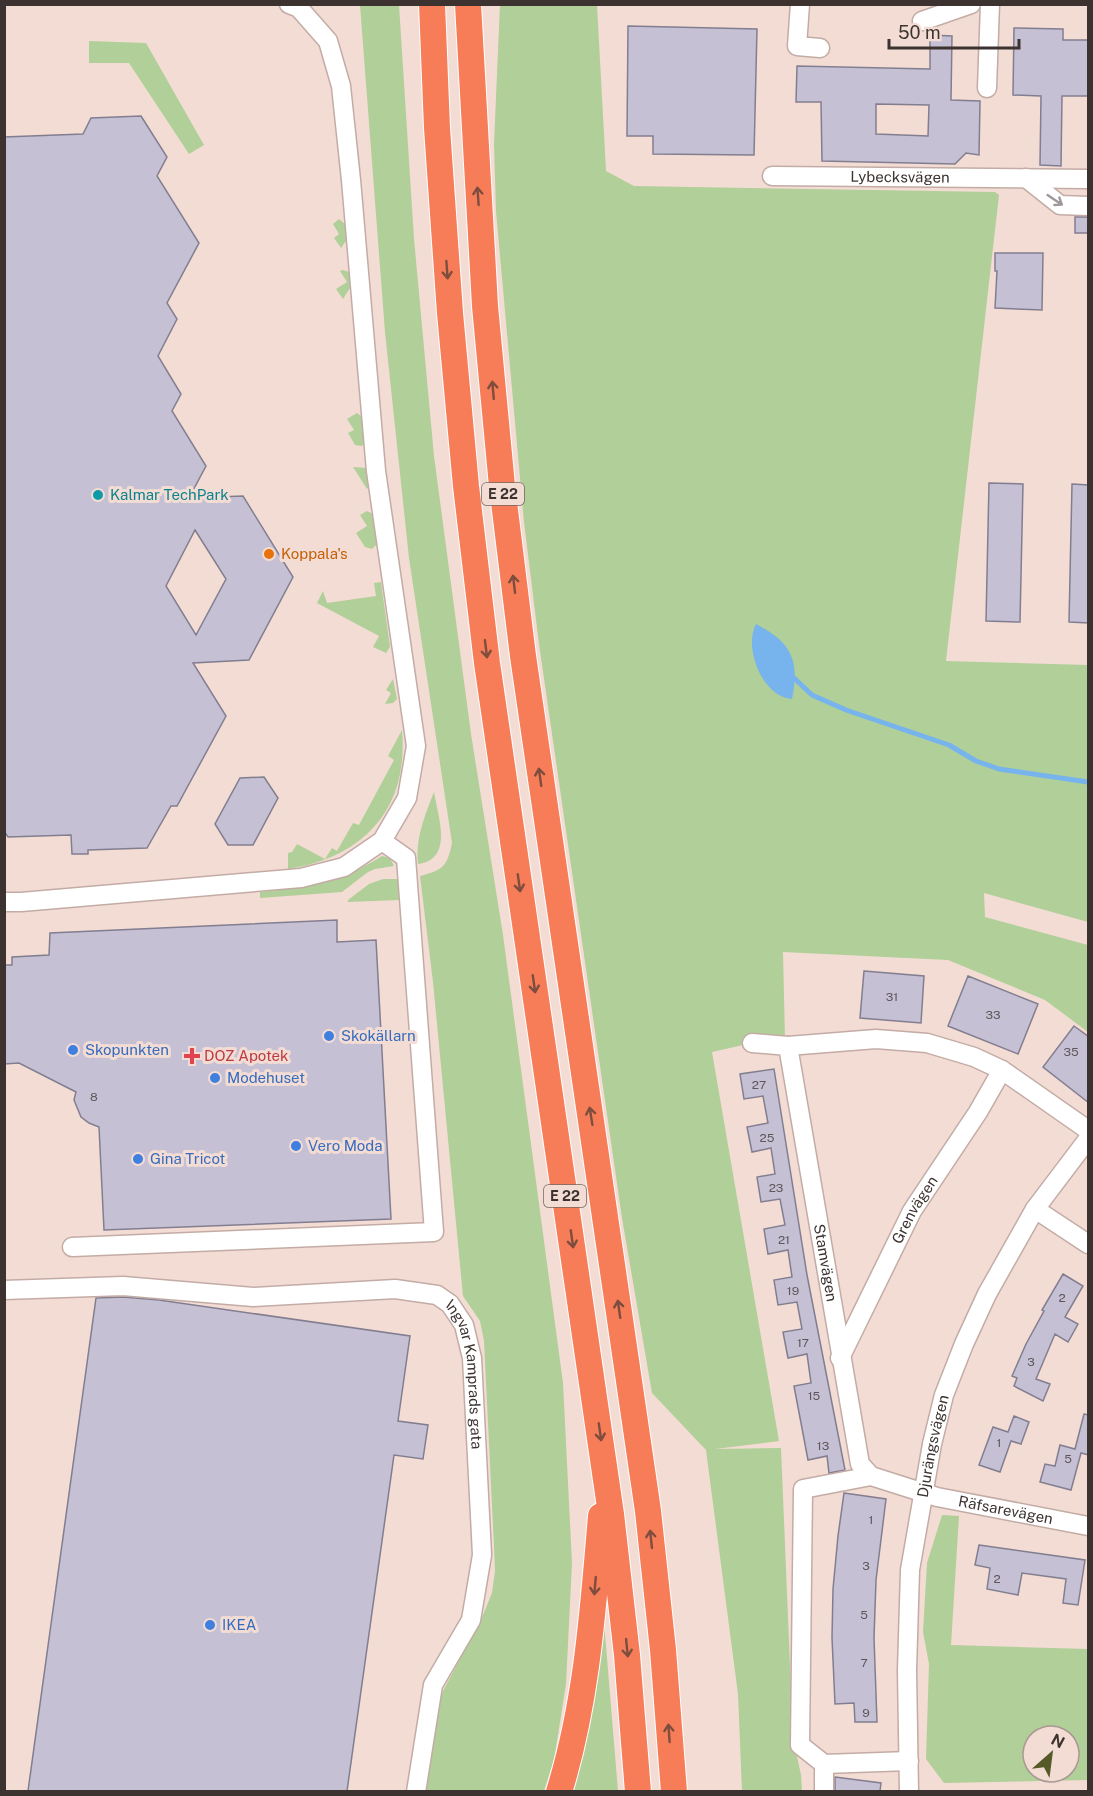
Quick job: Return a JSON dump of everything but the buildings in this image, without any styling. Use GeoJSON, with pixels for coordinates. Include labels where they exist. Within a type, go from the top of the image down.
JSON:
{"type":"FeatureCollection","features":[{"type":"Feature","properties":{"kind":"highway"},"geometry":{"type":"LineString","coordinates":[[420,4],[437,128]]}},
{"type":"Feature","properties":{"kind":"highway","name":"E 22"},"geometry":{"type":"LineString","coordinates":[[432,4],[437,128],[450,313],[466,486],[487,663],[605,1465],[627,1655],[638,1791]]}},
{"type":"Feature","properties":{"kind":"highway","name":"E 22"},"geometry":{"type":"LineString","coordinates":[[468,4],[485,306],[506,520],[524,667],[648,1511],[663,1650],[674,1791]]}},
{"type":"Feature","properties":{"kind":"highway"},"geometry":{"type":"LineString","coordinates":[[475,150],[483,4]]}},
{"type":"Feature","properties":{"kind":"highway"},"geometry":{"type":"LineString","coordinates":[[559,1791],[578,1719],[588,1660],[605,1465]]}},
{"type":"Feature","properties":{"kind":"street"},"geometry":{"type":"LineString","coordinates":[[800,4],[796,46],[820,48]]}},
{"type":"Feature","properties":{"kind":"street"},"geometry":{"type":"LineString","coordinates":[[922,21],[971,4]]}},
{"type":"Feature","properties":{"kind":"street"},"geometry":{"type":"LineString","coordinates":[[987,88],[990,4]]}},
{"type":"Feature","properties":{"kind":"street"},"geometry":{"type":"LineString","coordinates":[[4,902],[31,902],[302,878],[344,867],[382,841],[407,798],[416,746],[376,471],[341,86],[328,41],[296,6]]}},
{"type":"Feature","properties":{"kind":"street","name":"Lybecksvägen"},"geometry":{"type":"LineString","coordinates":[[772,176],[999,174],[1026,178],[1089,179]]}},
{"type":"Feature","properties":{"kind":"street"},"geometry":{"type":"LineString","coordinates":[[1026,178],[1060,205],[1089,206]]}},
{"type":"Feature","properties":{"kind":"street"},"geometry":{"type":"LineString","coordinates":[[72,1247],[434,1232],[406,858],[382,841]]}},
{"type":"Feature","properties":{"kind":"street"},"geometry":{"type":"LineString","coordinates":[[752,1043],[788,1046],[876,1038],[927,1043],[974,1057],[1002,1070],[1089,1130]]}},
{"type":"Feature","properties":{"kind":"street","name":"Stamvägen"},"geometry":{"type":"LineString","coordinates":[[788,1046],[860,1464],[871,1476]]}},
{"type":"Feature","properties":{"kind":"street","name":"Grenvägen"},"geometry":{"type":"LineString","coordinates":[[840,1358],[912,1211],[978,1112],[1002,1070]]}},
{"type":"Feature","properties":{"kind":"street","name":"Djurängsvägen"},"geometry":{"type":"LineString","coordinates":[[909,1791],[907,1670],[910,1570],[932,1444],[944,1395],[987,1294],[1035,1209],[1089,1139]]}},
{"type":"Feature","properties":{"kind":"street"},"geometry":{"type":"LineString","coordinates":[[1035,1209],[1089,1244]]}},
{"type":"Feature","properties":{"kind":"street","name":"Ingvar Kamprads gata"},"geometry":{"type":"LineString","coordinates":[[4,1290],[123,1286],[253,1297],[395,1289],[437,1295],[450,1304],[464,1325],[472,1359],[482,1556],[471,1620],[433,1685],[416,1791]]}},
{"type":"Feature","properties":{"kind":"street"},"geometry":{"type":"LineString","coordinates":[[909,1761],[824,1764],[800,1745],[803,1489],[871,1476],[923,1492]]}},
{"type":"Feature","properties":{"kind":"street","name":"Räfsarevägen"},"geometry":{"type":"LineString","coordinates":[[923,1492],[937,1497],[1089,1526]]}},
{"type":"Feature","properties":{"kind":"street"},"geometry":{"type":"LineString","coordinates":[[824,1764],[824,1791]]}},
{"type":"Feature","properties":{"kind":"green space"},"geometry":{"type":"Polygon","coordinates":[[[500,4],[597,5],[606,171],[634,186],[995,192],[999,195],[946,661],[1088,665],[1088,922],[984,893],[985,917],[1088,945],[1088,1032],[1045,1000],[948,960],[783,952],[785,1039],[752,1043],[712,1052],[779,1441],[715,1449],[781,1448],[793,1738],[802,1791],[742,1791],[738,1694],[706,1450],[652,1393],[622,1218],[539,644],[524,522],[496,211],[494,144],[500,4]]]}},
{"type":"Feature","properties":{"kind":"green space"},"geometry":{"type":"Polygon","coordinates":[[[360,5],[399,5],[414,239],[434,456],[471,734],[503,935],[563,1383],[572,1563],[566,1684],[554,1760],[544,1791],[426,1791],[441,1695],[483,1615],[492,1593],[495,1571],[484,1341],[480,1321],[463,1296],[433,982],[420,876],[434,872],[443,866],[452,843],[409,558],[385,332],[360,5]]]}},
{"type":"Feature","properties":{"kind":"green space"},"geometry":{"type":"Polygon","coordinates":[[[89,41],[146,43],[204,145],[189,154],[129,63],[89,63],[89,41]]]}},
{"type":"Feature","properties":{"kind":"green space"},"geometry":{"type":"Polygon","coordinates":[[[339,219],[345,224],[346,241],[341,248],[334,238],[339,234],[333,224],[339,219]]]}},
{"type":"Feature","properties":{"kind":"green space"},"geometry":{"type":"Polygon","coordinates":[[[340,271],[349,272],[350,288],[343,299],[336,289],[347,282],[340,271]]]}},
{"type":"Feature","properties":{"kind":"green space"},"geometry":{"type":"Polygon","coordinates":[[[357,413],[362,417],[365,444],[361,446],[355,445],[348,433],[354,430],[347,419],[357,413]]]}},
{"type":"Feature","properties":{"kind":"green space"},"geometry":{"type":"Polygon","coordinates":[[[353,467],[367,468],[369,487],[367,489],[353,467]]]}},
{"type":"Feature","properties":{"kind":"green space"},"geometry":{"type":"Polygon","coordinates":[[[367,511],[373,514],[377,544],[372,549],[365,547],[356,533],[367,526],[360,515],[367,511]]]}},
{"type":"Feature","properties":{"kind":"green space"},"geometry":{"type":"Polygon","coordinates":[[[381,582],[390,647],[386,653],[373,647],[379,636],[317,603],[323,591],[327,603],[376,596],[374,583],[381,582]]]}},
{"type":"Feature","properties":{"kind":"green space"},"geometry":{"type":"Polygon","coordinates":[[[393,679],[397,699],[393,703],[385,704],[391,693],[386,690],[393,679]]]}},
{"type":"Feature","properties":{"kind":"green space"},"geometry":{"type":"Polygon","coordinates":[[[402,730],[402,758],[398,783],[389,806],[376,825],[359,841],[325,859],[332,848],[337,851],[353,823],[359,825],[394,760],[388,756],[402,730]]]}},
{"type":"Feature","properties":{"kind":"green space"},"geometry":{"type":"Polygon","coordinates":[[[434,792],[440,824],[440,846],[429,860],[418,864],[419,836],[434,792]]]}},
{"type":"Feature","properties":{"kind":"green space"},"geometry":{"type":"Polygon","coordinates":[[[297,844],[325,859],[288,869],[288,853],[292,852],[297,844]]]}},
{"type":"Feature","properties":{"kind":"green space"},"geometry":{"type":"Polygon","coordinates":[[[382,856],[390,858],[394,866],[368,872],[342,892],[260,898],[260,892],[323,882],[352,872],[382,856]]]}},
{"type":"Feature","properties":{"kind":"green space"},"geometry":{"type":"Polygon","coordinates":[[[383,879],[398,879],[399,900],[348,902],[369,884],[383,879]]]}},
{"type":"Feature","properties":{"kind":"green space"},"geometry":{"type":"Polygon","coordinates":[[[942,1515],[959,1516],[951,1645],[1088,1649],[1088,1780],[1081,1780],[1081,1724],[1021,1724],[1021,1781],[944,1783],[926,1759],[929,1664],[923,1632],[927,1563],[942,1515]]]}},
{"type":"Feature","properties":{"kind":"green space"},"geometry":{"type":"Polygon","coordinates":[[[604,1622],[618,1791],[570,1792],[591,1716],[604,1622]]]}},
{"type":"Feature","properties":{"kind":"water"},"geometry":{"type":"Polygon","coordinates":[[[756,624],[778,638],[790,654],[795,673],[792,699],[772,690],[758,670],[752,646],[756,624]]]}},
{"type":"Feature","properties":{"kind":"waterway"},"geometry":{"type":"LineString","coordinates":[[794,678],[812,695],[846,710],[949,745],[976,761],[999,769],[1088,782]]}},
{"type":"Feature","properties":{"kind":"place","name":"Kalmar TechPark"},"geometry":{"type":"Point","coordinates":[98,495]}},
{"type":"Feature","properties":{"kind":"place","name":"Koppala's"},"geometry":{"type":"Point","coordinates":[269,554]}},
{"type":"Feature","properties":{"kind":"place","name":"Skokällarn"},"geometry":{"type":"Point","coordinates":[329,1036]}},
{"type":"Feature","properties":{"kind":"place","name":"Skopunkten"},"geometry":{"type":"Point","coordinates":[73,1050]}},
{"type":"Feature","properties":{"kind":"place","name":"DOZ Apotek"},"geometry":{"type":"Point","coordinates":[192,1056]}},
{"type":"Feature","properties":{"kind":"place","name":"Modehuset"},"geometry":{"type":"Point","coordinates":[215,1078]}},
{"type":"Feature","properties":{"kind":"place","name":"Vero Moda"},"geometry":{"type":"Point","coordinates":[296,1146]}},
{"type":"Feature","properties":{"kind":"place","name":"Gina Tricot"},"geometry":{"type":"Point","coordinates":[138,1159]}},
{"type":"Feature","properties":{"kind":"place","name":"IKEA"},"geometry":{"type":"Point","coordinates":[210,1625]}}]}
